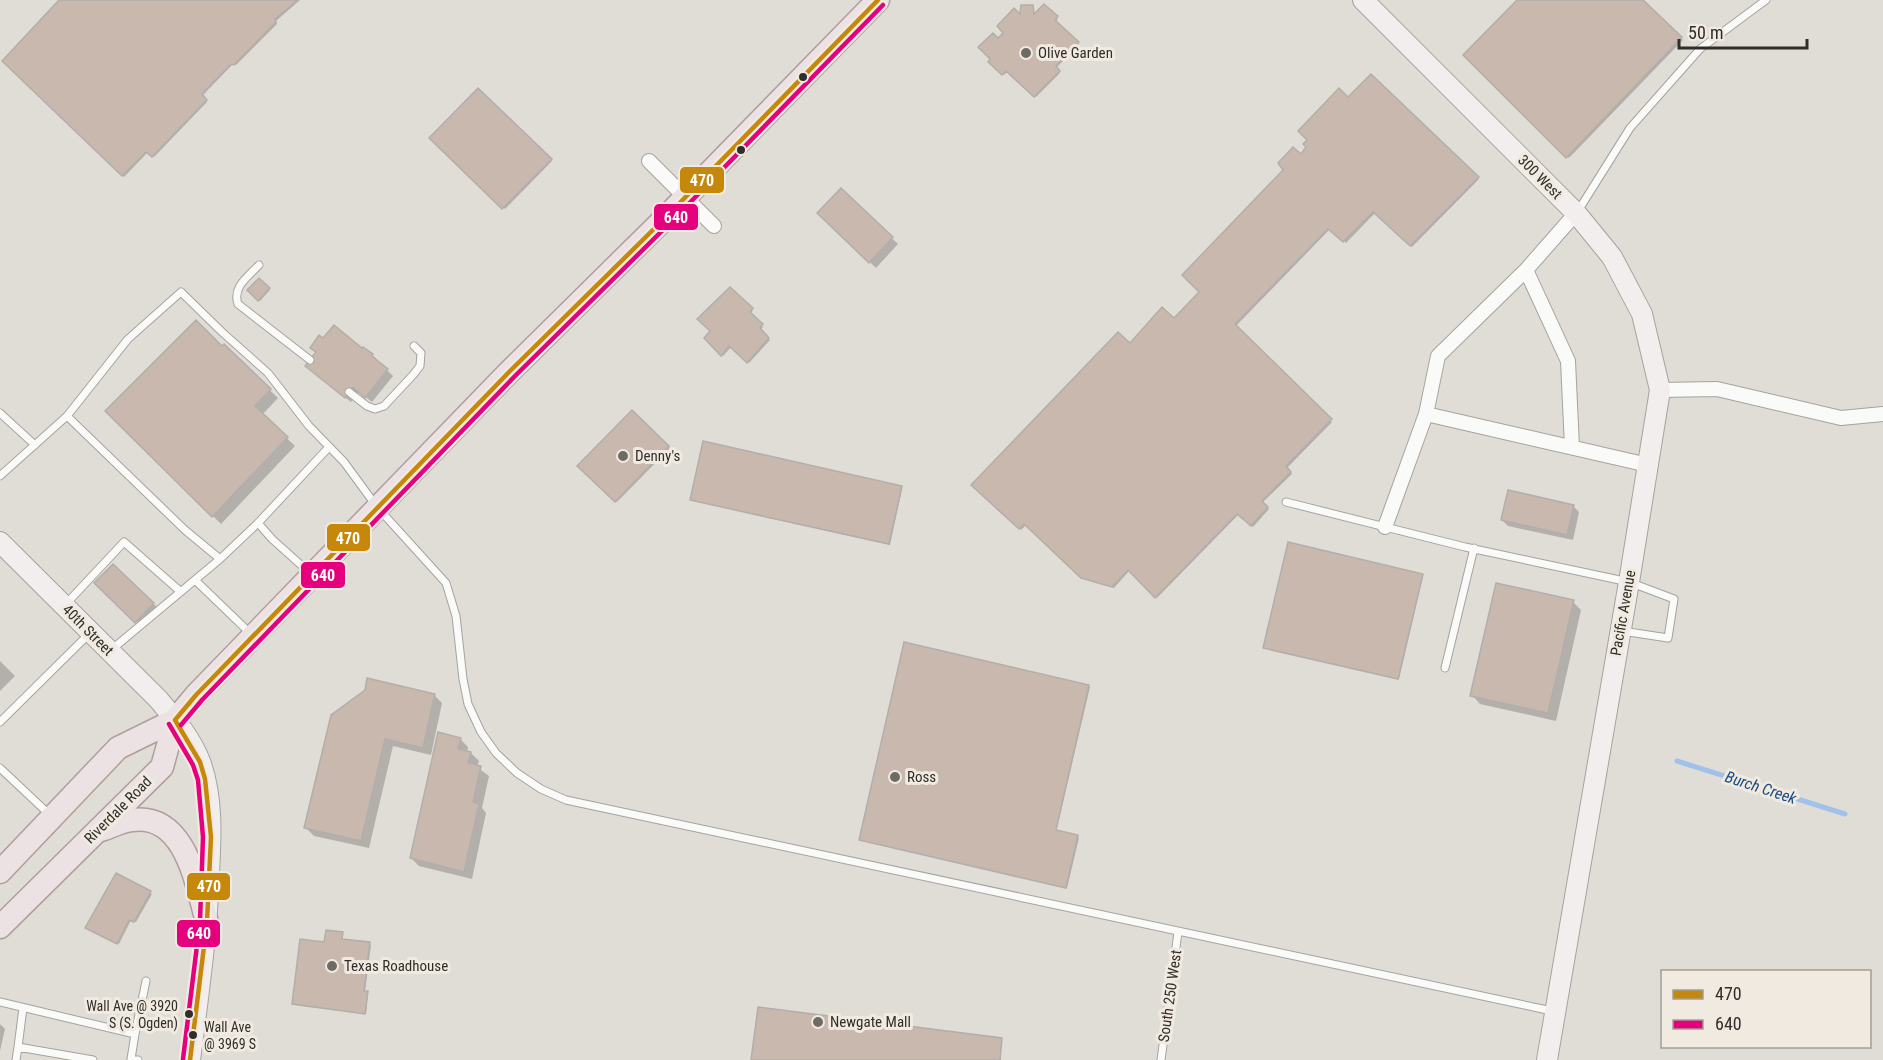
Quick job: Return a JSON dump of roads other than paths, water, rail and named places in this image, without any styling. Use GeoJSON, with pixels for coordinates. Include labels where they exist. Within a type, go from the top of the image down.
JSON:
{"type":"FeatureCollection","features":[{"type":"Feature","properties":{"kind":"main road"},"geometry":{"type":"LineString","coordinates":[[0,872],[118,748],[176,720],[196,695],[377,507],[510,371],[666,218],[878,0]]}},
{"type":"Feature","properties":{"kind":"main road","name":"Riverdale Road"},"geometry":{"type":"LineString","coordinates":[[0,927],[162,767],[176,720]]}},
{"type":"Feature","properties":{"kind":"main road"},"geometry":{"type":"LineString","coordinates":[[96,831],[140,819],[158,823],[166,828],[179,841],[189,862],[207,922]]}},
{"type":"Feature","properties":{"kind":"street","name":"300 West"},"geometry":{"type":"LineString","coordinates":[[1363,0],[1576,213],[1612,257],[1642,314],[1660,390]]}},
{"type":"Feature","properties":{"kind":"street"},"geometry":{"type":"LineString","coordinates":[[649,161],[714,225]]}},
{"type":"Feature","properties":{"kind":"street"},"geometry":{"type":"LineString","coordinates":[[1385,527],[1426,414],[1438,356],[1526,270],[1576,213]]}},
{"type":"Feature","properties":{"kind":"street"},"geometry":{"type":"LineString","coordinates":[[1526,270],[1568,361],[1572,447]]}},
{"type":"Feature","properties":{"kind":"street"},"geometry":{"type":"LineString","coordinates":[[1660,390],[1717,388],[1842,418],[1883,414]]}},
{"type":"Feature","properties":{"kind":"street","name":"Pacific Avenue"},"geometry":{"type":"LineString","coordinates":[[1547,1060],[1660,390]]}},
{"type":"Feature","properties":{"kind":"street"},"geometry":{"type":"LineString","coordinates":[[1426,414],[1648,465]]}},
{"type":"Feature","properties":{"kind":"street","name":"40th Street"},"geometry":{"type":"LineString","coordinates":[[0,543],[152,693],[176,720],[200,762],[205,779],[211,837],[207,922],[190,1060]]}},
{"type":"Feature","properties":{"kind":"lane"},"geometry":{"type":"LineString","coordinates":[[1576,213],[1630,128],[1692,57],[1766,0]]}},
{"type":"Feature","properties":{"kind":"lane"},"geometry":{"type":"LineString","coordinates":[[260,265],[236,289],[238,304],[310,360]]}},
{"type":"Feature","properties":{"kind":"lane"},"geometry":{"type":"LineString","coordinates":[[0,476],[67,416],[128,339],[182,292],[268,373],[309,426],[344,462],[377,507],[446,583],[456,616],[468,704],[481,732],[503,760],[541,789],[566,800],[1555,1012]]}},
{"type":"Feature","properties":{"kind":"lane"},"geometry":{"type":"LineString","coordinates":[[349,392],[367,406],[375,409],[384,406],[420,366],[421,353],[414,346]]}},
{"type":"Feature","properties":{"kind":"lane"},"geometry":{"type":"LineString","coordinates":[[0,413],[35,445]]}},
{"type":"Feature","properties":{"kind":"lane"},"geometry":{"type":"LineString","coordinates":[[67,416],[185,530],[220,559]]}},
{"type":"Feature","properties":{"kind":"lane"},"geometry":{"type":"LineString","coordinates":[[109,651],[220,559],[258,524],[329,447]]}},
{"type":"Feature","properties":{"kind":"lane"},"geometry":{"type":"LineString","coordinates":[[1286,502],[1474,548],[1629,582],[1674,599],[1668,638],[1621,631]]}},
{"type":"Feature","properties":{"kind":"lane"},"geometry":{"type":"LineString","coordinates":[[258,524],[312,575]]}},
{"type":"Feature","properties":{"kind":"lane"},"geometry":{"type":"LineString","coordinates":[[64,606],[124,542],[181,592]]}},
{"type":"Feature","properties":{"kind":"lane"},"geometry":{"type":"LineString","coordinates":[[1445,669],[1474,548]]}},
{"type":"Feature","properties":{"kind":"lane"},"geometry":{"type":"LineString","coordinates":[[195,580],[253,636]]}},
{"type":"Feature","properties":{"kind":"lane"},"geometry":{"type":"LineString","coordinates":[[0,723],[90,633]]}},
{"type":"Feature","properties":{"kind":"lane"},"geometry":{"type":"LineString","coordinates":[[0,768],[52,818]]}},
{"type":"Feature","properties":{"kind":"lane","name":"South 250 West"},"geometry":{"type":"LineString","coordinates":[[1161,1060],[1178,932]]}},
{"type":"Feature","properties":{"kind":"lane"},"geometry":{"type":"LineString","coordinates":[[138,1060],[130,1060],[146,981]]}},
{"type":"Feature","properties":{"kind":"lane"},"geometry":{"type":"LineString","coordinates":[[0,1002],[135,1034]]}},
{"type":"Feature","properties":{"kind":"lane"},"geometry":{"type":"LineString","coordinates":[[16,1060],[23,1008]]}},
{"type":"Feature","properties":{"kind":"lane"},"geometry":{"type":"LineString","coordinates":[[18,1047],[93,1060]]}},
{"type":"Feature","properties":{"kind":"waterway","name":"Burch Creek"},"geometry":{"type":"LineString","coordinates":[[1677,761],[1845,814]]}},
{"type":"Feature","properties":{"kind":"place","name":"Olive Garden"},"geometry":{"type":"Point","coordinates":[1026,53]}},
{"type":"Feature","properties":{"kind":"place","name":"Denny's"},"geometry":{"type":"Point","coordinates":[623,456]}},
{"type":"Feature","properties":{"kind":"place","name":"Ross"},"geometry":{"type":"Point","coordinates":[895,777]}},
{"type":"Feature","properties":{"kind":"place","name":"Texas Roadhouse"},"geometry":{"type":"Point","coordinates":[332,966]}},
{"type":"Feature","properties":{"kind":"place","name":"Wall Ave @ 3920 S (S. Ogden)"},"geometry":{"type":"Point","coordinates":[189,1014]}},
{"type":"Feature","properties":{"kind":"place","name":"Newgate Mall"},"geometry":{"type":"Point","coordinates":[818,1022]}},
{"type":"Feature","properties":{"kind":"place","name":"Wall Ave @ 3969 S"},"geometry":{"type":"Point","coordinates":[193,1035]}}]}
